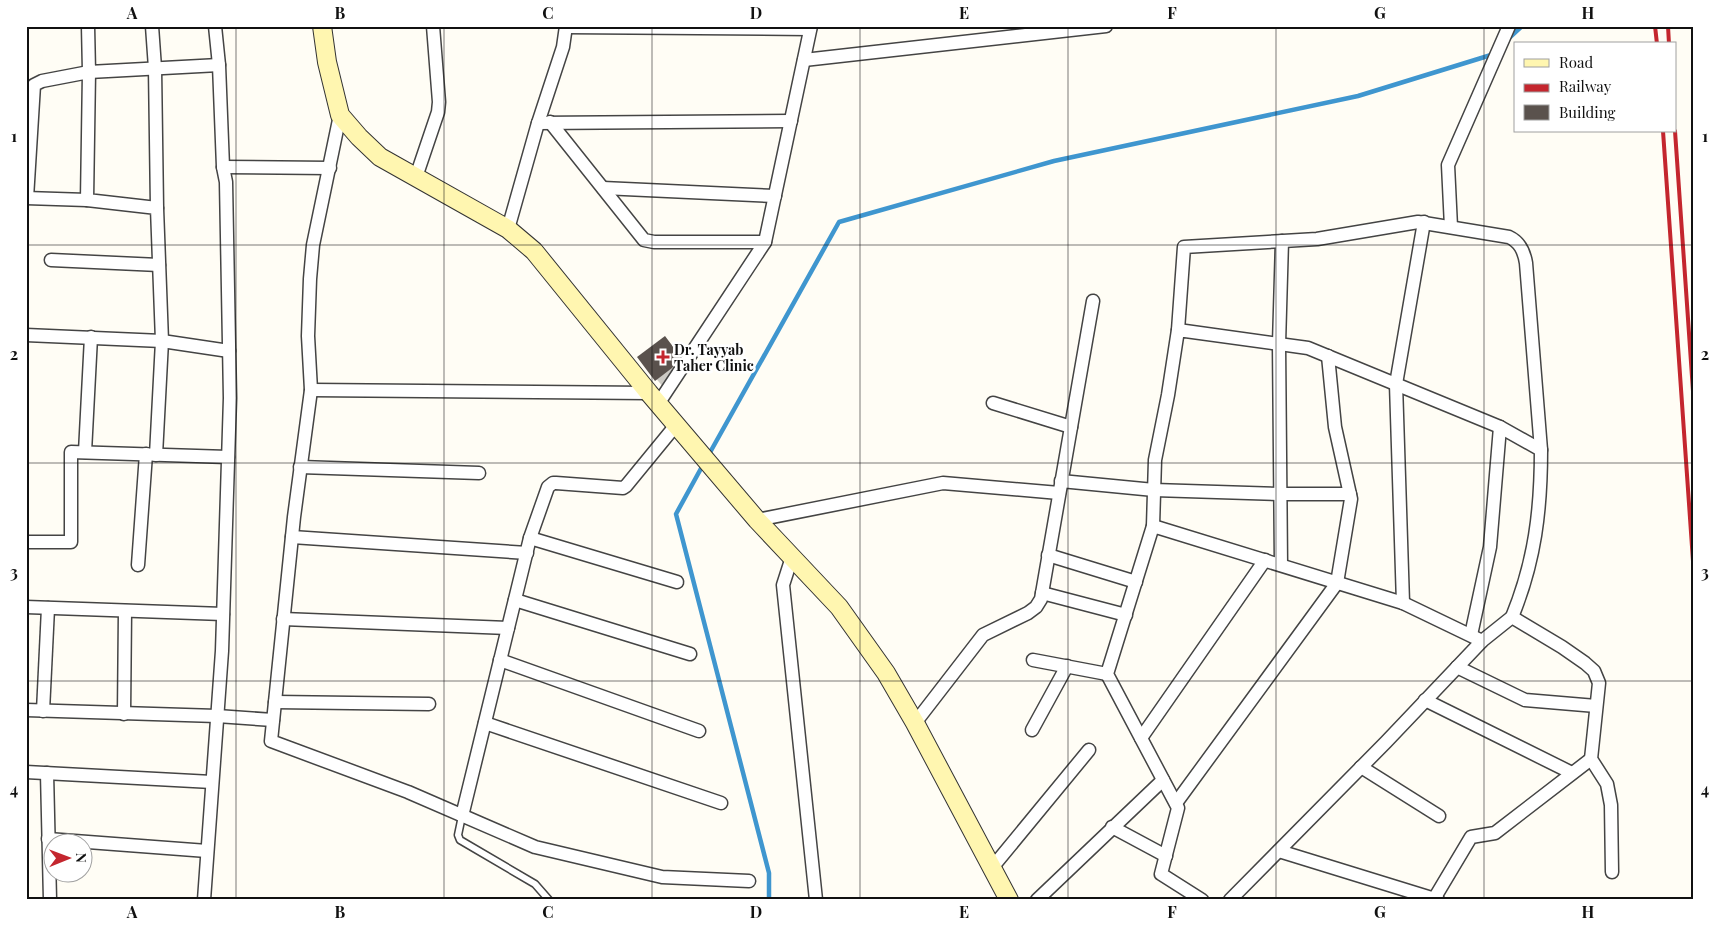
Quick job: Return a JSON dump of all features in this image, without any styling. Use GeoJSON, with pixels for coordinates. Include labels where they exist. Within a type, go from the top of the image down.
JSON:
{"type":"FeatureCollection","features":[{"type":"Feature","properties":{"kind":"street"},"geometry":{"type":"LineString","coordinates":[[87,200],[88,26]]}},
{"type":"Feature","properties":{"kind":"street"},"geometry":{"type":"LineString","coordinates":[[138,565],[162,341],[157,208],[155,68],[152,26]]}},
{"type":"Feature","properties":{"kind":"street"},"geometry":{"type":"LineString","coordinates":[[204,900],[223,614],[230,398],[226,182],[223,167],[219,65],[215,26]]}},
{"type":"Feature","properties":{"kind":"street"},"geometry":{"type":"LineString","coordinates":[[322,26],[327,62],[340,115],[313,245],[308,336],[310,390],[292,537],[271,741],[408,792],[535,847],[662,877],[749,881]]}},
{"type":"Feature","properties":{"kind":"street"},"geometry":{"type":"LineString","coordinates":[[416,177],[438,112],[439,102],[433,26]]}},
{"type":"Feature","properties":{"kind":"street"},"geometry":{"type":"LineString","coordinates":[[804,60],[1106,26]]}},
{"type":"Feature","properties":{"kind":"street"},"geometry":{"type":"LineString","coordinates":[[1451,227],[1448,165],[1510,26]]}},
{"type":"Feature","properties":{"kind":"street"},"geometry":{"type":"LineString","coordinates":[[508,229],[544,122],[564,47],[566,27],[810,28],[765,242],[653,399]]}},
{"type":"Feature","properties":{"kind":"street"},"geometry":{"type":"LineString","coordinates":[[157,208],[87,200],[27,198],[34,85],[42,80],[89,72],[219,65]]}},
{"type":"Feature","properties":{"kind":"street"},"geometry":{"type":"LineString","coordinates":[[340,115],[380,157],[508,229],[534,251],[653,399],[756,520],[839,607],[864,639],[915,723],[1008,900]]}},
{"type":"Feature","properties":{"kind":"street"},"geometry":{"type":"LineString","coordinates":[[544,122],[791,121]]}},
{"type":"Feature","properties":{"kind":"street"},"geometry":{"type":"LineString","coordinates":[[544,122],[603,188],[644,240],[649,242],[765,242]]}},
{"type":"Feature","properties":{"kind":"street"},"geometry":{"type":"LineString","coordinates":[[223,167],[330,168]]}},
{"type":"Feature","properties":{"kind":"street"},"geometry":{"type":"LineString","coordinates":[[603,188],[775,196]]}},
{"type":"Feature","properties":{"kind":"street"},"geometry":{"type":"LineString","coordinates":[[1202,900],[1161,874],[1178,808],[1108,674],[1153,526],[1155,460],[1178,330],[1184,247],[1317,239],[1418,222],[1509,236],[1516,241],[1524,254],[1541,450],[1538,523],[1521,594],[1512,617],[1476,638]]}},
{"type":"Feature","properties":{"kind":"street"},"geometry":{"type":"LineString","coordinates":[[1403,603],[1396,384],[1424,222]]}},
{"type":"Feature","properties":{"kind":"street"},"geometry":{"type":"LineString","coordinates":[[1281,566],[1279,344],[1282,241]]}},
{"type":"Feature","properties":{"kind":"street"},"geometry":{"type":"LineString","coordinates":[[51,260],[159,265]]}},
{"type":"Feature","properties":{"kind":"street"},"geometry":{"type":"LineString","coordinates":[[915,723],[984,635],[1028,613],[1036,607],[1041,599],[1093,302]]}},
{"type":"Feature","properties":{"kind":"street"},"geometry":{"type":"LineString","coordinates":[[1178,330],[1308,348],[1500,427],[1541,450]]}},
{"type":"Feature","properties":{"kind":"street"},"geometry":{"type":"LineString","coordinates":[[26,335],[162,341],[229,350]]}},
{"type":"Feature","properties":{"kind":"street"},"geometry":{"type":"LineString","coordinates":[[85,452],[91,337]]}},
{"type":"Feature","properties":{"kind":"street"},"geometry":{"type":"LineString","coordinates":[[1176,803],[1337,583],[1351,499],[1335,427],[1328,356]]}},
{"type":"Feature","properties":{"kind":"street"},"geometry":{"type":"LineString","coordinates":[[310,390],[653,399]]}},
{"type":"Feature","properties":{"kind":"street"},"geometry":{"type":"LineString","coordinates":[[993,403],[1071,427]]}},
{"type":"Feature","properties":{"kind":"street"},"geometry":{"type":"LineString","coordinates":[[462,816],[530,538],[548,487],[550,484],[556,483],[623,488],[676,425]]}},
{"type":"Feature","properties":{"kind":"street"},"geometry":{"type":"LineString","coordinates":[[1230,900],[1457,667],[1476,638],[1490,547],[1500,427]]}},
{"type":"Feature","properties":{"kind":"street"},"geometry":{"type":"LineString","coordinates":[[26,542],[71,542],[71,452],[228,457]]}},
{"type":"Feature","properties":{"kind":"street"},"geometry":{"type":"LineString","coordinates":[[300,468],[479,473]]}},
{"type":"Feature","properties":{"kind":"street"},"geometry":{"type":"LineString","coordinates":[[756,520],[943,483],[1280,494],[1350,494]]}},
{"type":"Feature","properties":{"kind":"street"},"geometry":{"type":"LineString","coordinates":[[1153,526],[1403,603],[1476,638]]}},
{"type":"Feature","properties":{"kind":"street"},"geometry":{"type":"LineString","coordinates":[[292,537],[527,553]]}},
{"type":"Feature","properties":{"kind":"street"},"geometry":{"type":"LineString","coordinates":[[530,538],[677,582]]}},
{"type":"Feature","properties":{"kind":"street"},"geometry":{"type":"LineString","coordinates":[[1048,555],[1136,582]]}},
{"type":"Feature","properties":{"kind":"street"},"geometry":{"type":"LineString","coordinates":[[792,557],[783,585],[816,900]]}},
{"type":"Feature","properties":{"kind":"street"},"geometry":{"type":"LineString","coordinates":[[1141,738],[1265,560]]}},
{"type":"Feature","properties":{"kind":"street"},"geometry":{"type":"LineString","coordinates":[[1042,593],[1126,615]]}},
{"type":"Feature","properties":{"kind":"street"},"geometry":{"type":"LineString","coordinates":[[515,600],[690,654]]}},
{"type":"Feature","properties":{"kind":"street"},"geometry":{"type":"LineString","coordinates":[[26,607],[223,614]]}},
{"type":"Feature","properties":{"kind":"street"},"geometry":{"type":"LineString","coordinates":[[43,711],[48,608]]}},
{"type":"Feature","properties":{"kind":"street"},"geometry":{"type":"LineString","coordinates":[[124,714],[125,610]]}},
{"type":"Feature","properties":{"kind":"street"},"geometry":{"type":"LineString","coordinates":[[1512,617],[1562,647],[1594,671],[1599,683],[1591,759],[1607,784],[1612,805],[1612,872]]}},
{"type":"Feature","properties":{"kind":"street"},"geometry":{"type":"LineString","coordinates":[[283,619],[508,628]]}},
{"type":"Feature","properties":{"kind":"street"},"geometry":{"type":"LineString","coordinates":[[500,660],[699,731]]}},
{"type":"Feature","properties":{"kind":"street"},"geometry":{"type":"LineString","coordinates":[[1033,660],[1108,674]]}},
{"type":"Feature","properties":{"kind":"street"},"geometry":{"type":"LineString","coordinates":[[1032,730],[1067,666]]}},
{"type":"Feature","properties":{"kind":"street"},"geometry":{"type":"LineString","coordinates":[[1457,667],[1525,700],[1596,706]]}},
{"type":"Feature","properties":{"kind":"street"},"geometry":{"type":"LineString","coordinates":[[1425,700],[1572,773]]}},
{"type":"Feature","properties":{"kind":"street"},"geometry":{"type":"LineString","coordinates":[[275,702],[429,704]]}},
{"type":"Feature","properties":{"kind":"street"},"geometry":{"type":"LineString","coordinates":[[26,710],[217,716],[273,720]]}},
{"type":"Feature","properties":{"kind":"street"},"geometry":{"type":"LineString","coordinates":[[484,723],[721,803]]}},
{"type":"Feature","properties":{"kind":"street"},"geometry":{"type":"LineString","coordinates":[[991,869],[1090,750]]}},
{"type":"Feature","properties":{"kind":"street"},"geometry":{"type":"LineString","coordinates":[[1279,851],[1436,899],[1471,837],[1496,833],[1591,759]]}},
{"type":"Feature","properties":{"kind":"street"},"geometry":{"type":"LineString","coordinates":[[1361,767],[1439,816]]}},
{"type":"Feature","properties":{"kind":"street"},"geometry":{"type":"LineString","coordinates":[[26,772],[212,782]]}},
{"type":"Feature","properties":{"kind":"street"},"geometry":{"type":"LineString","coordinates":[[47,773],[48,834]]}},
{"type":"Feature","properties":{"kind":"street"},"geometry":{"type":"LineString","coordinates":[[1037,900],[1163,780]]}},
{"type":"Feature","properties":{"kind":"street"},"geometry":{"type":"LineString","coordinates":[[1112,827],[1166,856]]}},
{"type":"Feature","properties":{"kind":"street"},"geometry":{"type":"LineString","coordinates":[[92,842],[207,851]]}},
{"type":"Feature","properties":{"kind":"street"},"geometry":{"type":"LineString","coordinates":[[49,884],[50,900]]}},
{"type":"Feature","properties":{"kind":"lane"},"geometry":{"type":"LineString","coordinates":[[462,816],[458,835],[460,840],[535,884],[549,900]]}},
{"type":"Feature","properties":{"kind":"building"},"geometry":{"type":"Polygon","coordinates":[[[665,336],[680,356],[672,368],[655,381],[637,357],[665,336]]]}},
{"type":"Feature","properties":{"kind":"waterway"},"geometry":{"type":"LineString","coordinates":[[1508,39],[1522,26]]}},
{"type":"Feature","properties":{"kind":"waterway"},"geometry":{"type":"LineString","coordinates":[[708,456],[839,222],[1054,161],[1358,96],[1493,53]]}},
{"type":"Feature","properties":{"kind":"waterway"},"geometry":{"type":"LineString","coordinates":[[704,463],[676,514],[769,873],[769,900]]}},
{"type":"Feature","properties":{"kind":"railway"},"geometry":{"type":"LineString","coordinates":[[1655,26],[1657,42]]}},
{"type":"Feature","properties":{"kind":"railway"},"geometry":{"type":"LineString","coordinates":[[1668,26],[1669,42]]}},
{"type":"Feature","properties":{"kind":"railway"},"geometry":{"type":"LineString","coordinates":[[1663,132],[1693,561]]}},
{"type":"Feature","properties":{"kind":"railway"},"geometry":{"type":"LineString","coordinates":[[1675,132],[1693,391]]}},
{"type":"Feature","properties":{"kind":"place","name":"Dr. Tayyab Taher Clinic"},"geometry":{"type":"Point","coordinates":[663,357]}}]}
